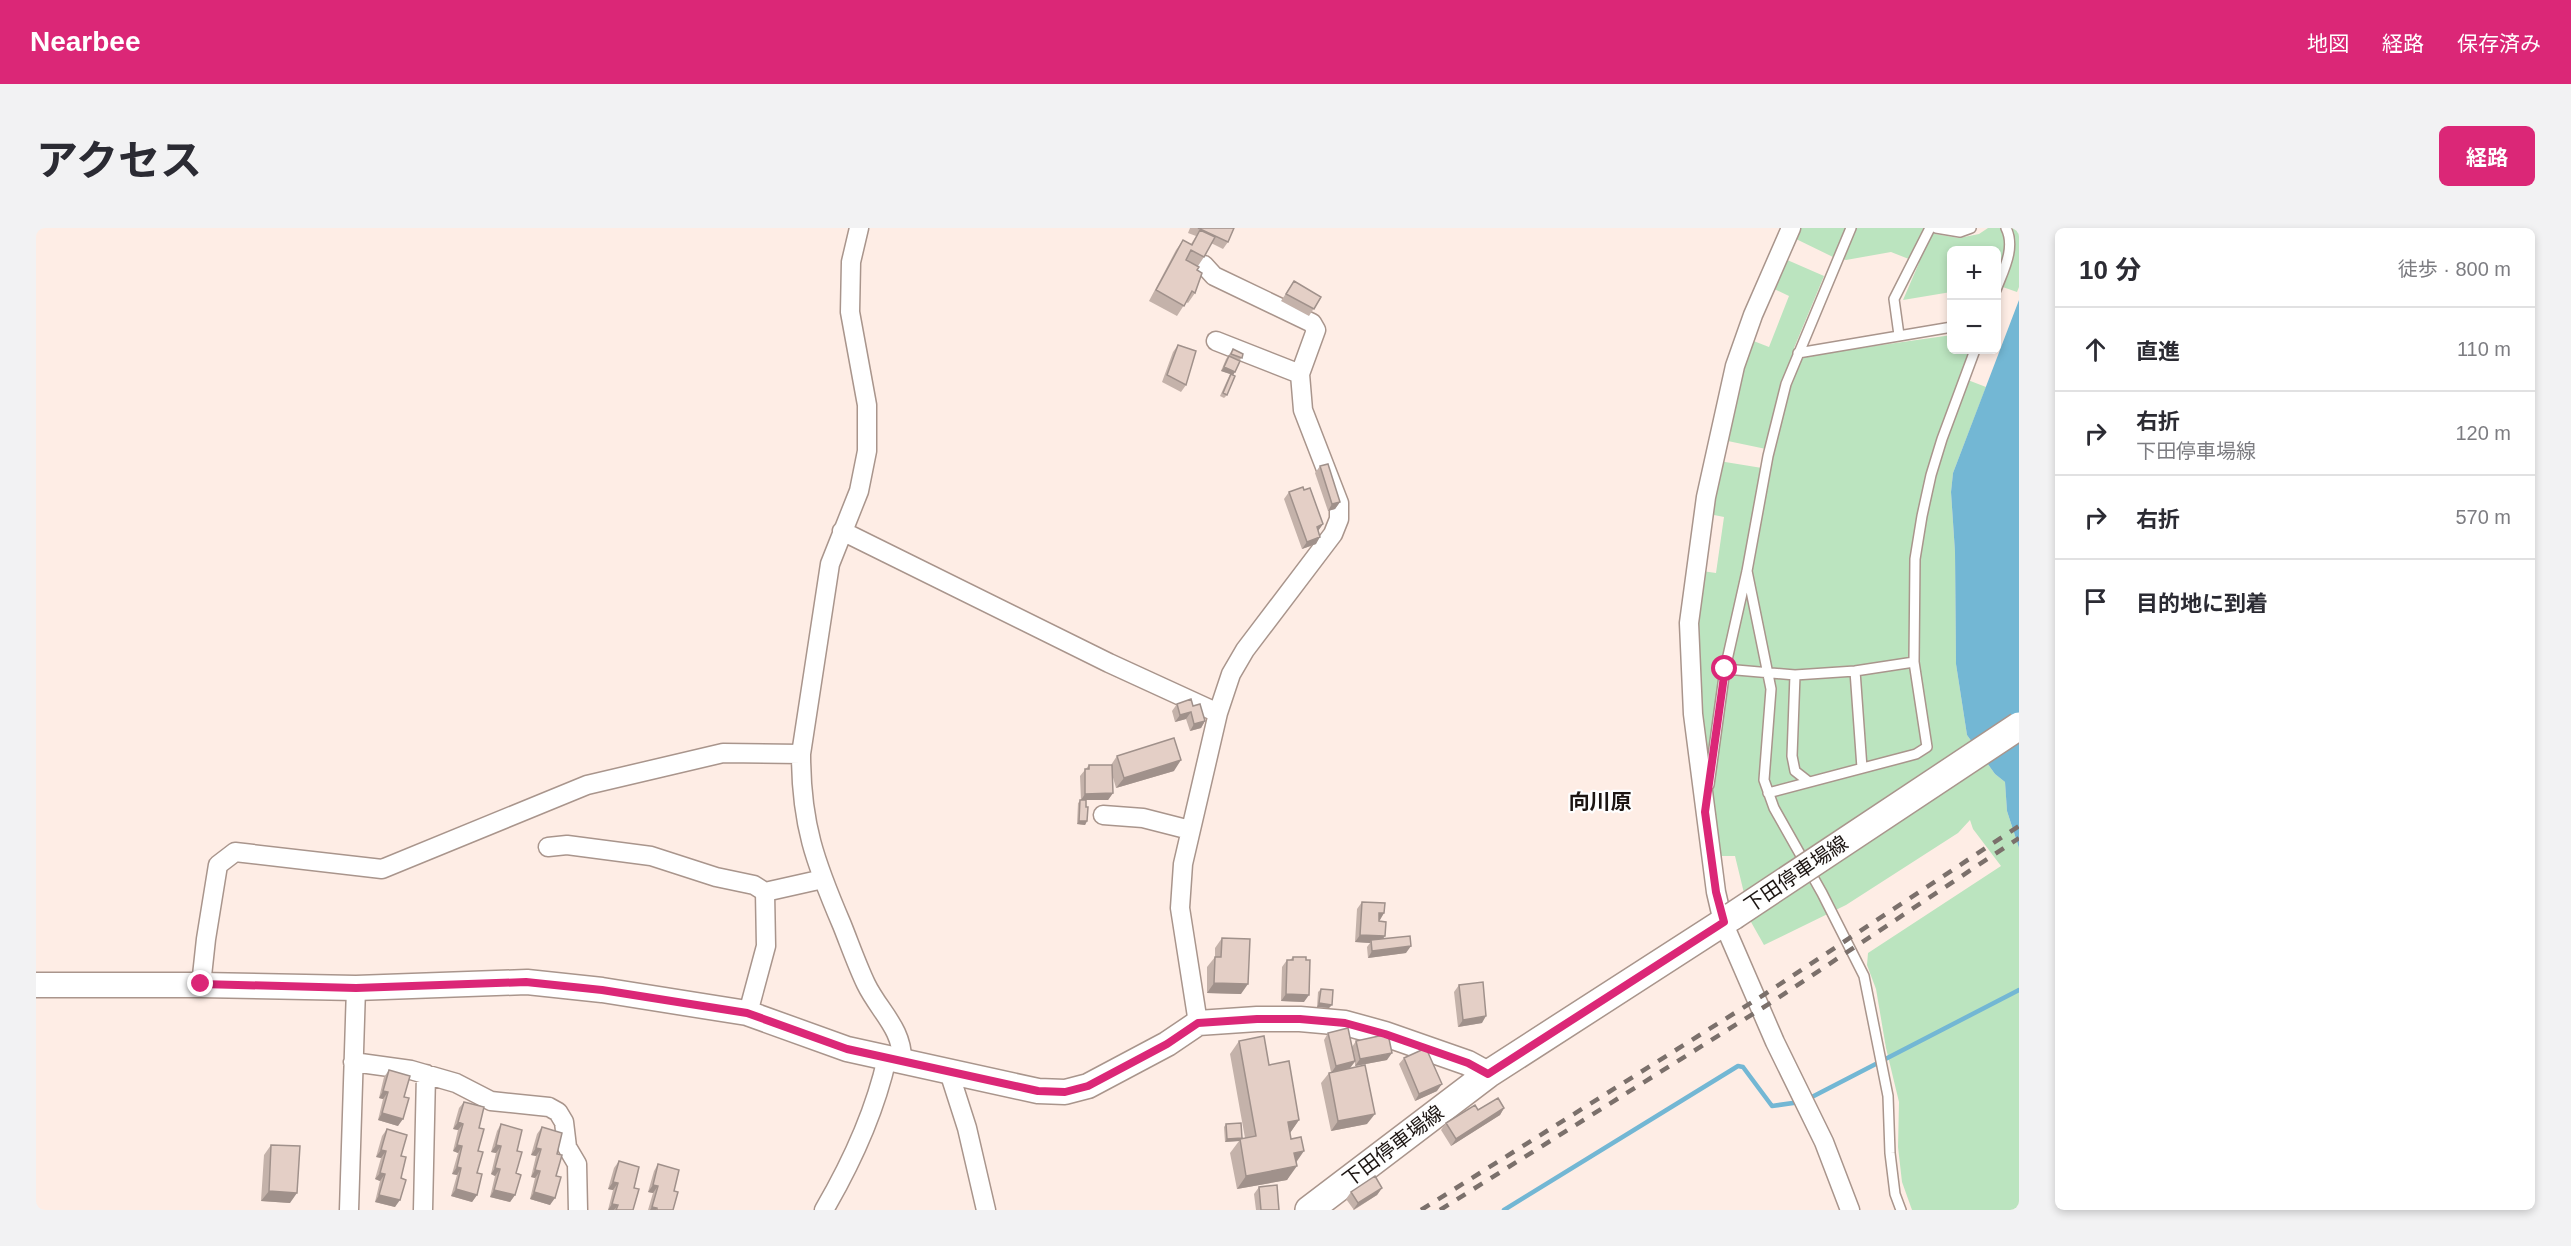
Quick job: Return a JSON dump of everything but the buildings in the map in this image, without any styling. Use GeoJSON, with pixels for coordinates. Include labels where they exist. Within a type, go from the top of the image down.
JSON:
{"type":"FeatureCollection","features":[{"type":"Feature","properties":{"kind":"main road","name":"下田停車場線"},"geometry":{"type":"LineString","coordinates":[[1309,1210],[1488,1074],[1728,919],[2019,726]]}},
{"type":"Feature","properties":{"kind":"street"},"geometry":{"type":"LineString","coordinates":[[824,1210],[847,1171],[880,1088],[894,1059],[903,1047],[898,1032],[866,985],[810,844],[804,815],[801,754],[828,573],[858,491],[867,451],[867,405],[850,312],[850,262],[859,228]]}},
{"type":"Feature","properties":{"kind":"street"},"geometry":{"type":"LineString","coordinates":[[1791,228],[1753,315],[1735,366],[1706,497],[1689,622],[1693,714],[1716,892],[1774,1042],[1824,1142],[1850,1210]]}},
{"type":"Feature","properties":{"kind":"street"},"geometry":{"type":"LineString","coordinates":[[1198,1023],[1180,908],[1183,864],[1218,713],[1231,674],[1245,650],[1333,534],[1339,519],[1339,503],[1303,410],[1300,374],[1316,330],[1312,323],[1214,276],[1204,265]]}},
{"type":"Feature","properties":{"kind":"street"},"geometry":{"type":"LineString","coordinates":[[1216,341],[1300,374]]}},
{"type":"Feature","properties":{"kind":"street"},"geometry":{"type":"LineString","coordinates":[[842,531],[1108,663],[1218,713]]}},
{"type":"Feature","properties":{"kind":"street"},"geometry":{"type":"LineString","coordinates":[[201,984],[218,865],[235,852],[382,869],[513,813],[587,785],[723,753],[801,754]]}},
{"type":"Feature","properties":{"kind":"street"},"geometry":{"type":"LineString","coordinates":[[1103,815],[1143,818],[1190,830]]}},
{"type":"Feature","properties":{"kind":"street"},"geometry":{"type":"LineString","coordinates":[[548,846],[567,845],[651,856],[716,877],[754,885],[765,892],[823,879]]}},
{"type":"Feature","properties":{"kind":"street"},"geometry":{"type":"LineString","coordinates":[[748,1013],[766,946],[765,892]]}},
{"type":"Feature","properties":{"kind":"street"},"geometry":{"type":"LineString","coordinates":[[36,985],[201,984],[356,988],[526,982],[602,990],[748,1013],[847,1049],[1038,1091],[1065,1092],[1088,1086],[1167,1044],[1198,1023],[1268,1019],[1345,1023],[1385,1034],[1468,1063],[1488,1074]]}},
{"type":"Feature","properties":{"kind":"street"},"geometry":{"type":"LineString","coordinates":[[348,1210],[356,988]]}},
{"type":"Feature","properties":{"kind":"street"},"geometry":{"type":"LineString","coordinates":[[353,1062],[411,1070],[456,1083],[491,1101],[549,1107],[558,1112],[564,1122],[567,1148],[577,1164],[578,1210]]}},
{"type":"Feature","properties":{"kind":"street"},"geometry":{"type":"LineString","coordinates":[[949,1072],[967,1128],[986,1210]]}},
{"type":"Feature","properties":{"kind":"street"},"geometry":{"type":"LineString","coordinates":[[423,1210],[426,1074]]}},
{"type":"Feature","properties":{"kind":"lane"},"geometry":{"type":"LineString","coordinates":[[1705,812],[1725,669],[1747,572],[1768,456],[1786,384],[1851,228]]}},
{"type":"Feature","properties":{"kind":"lane"},"geometry":{"type":"LineString","coordinates":[[1899,335],[1894,299],[1930,228]]}},
{"type":"Feature","properties":{"kind":"lane"},"geometry":{"type":"LineString","coordinates":[[1936,228],[1960,232],[1971,228]]}},
{"type":"Feature","properties":{"kind":"lane"},"geometry":{"type":"LineString","coordinates":[[2001,277],[2010,246],[2006,228]]}},
{"type":"Feature","properties":{"kind":"lane"},"geometry":{"type":"LineString","coordinates":[[1798,353],[1947,328]]}},
{"type":"Feature","properties":{"kind":"lane"},"geometry":{"type":"LineString","coordinates":[[1768,793],[1916,754],[1927,747],[1914,662],[1916,559],[1922,516],[1942,439],[1974,354]]}},
{"type":"Feature","properties":{"kind":"lane"},"geometry":{"type":"LineString","coordinates":[[1747,572],[1771,689],[1764,780],[1768,793],[1864,976],[1888,1096],[1890,1153],[1895,1194],[1901,1210]]}},
{"type":"Feature","properties":{"kind":"lane"},"geometry":{"type":"LineString","coordinates":[[1725,669],[1795,675],[1914,662]]}},
{"type":"Feature","properties":{"kind":"lane"},"geometry":{"type":"LineString","coordinates":[[1855,670],[1862,768]]}},
{"type":"Feature","properties":{"kind":"lane"},"geometry":{"type":"LineString","coordinates":[[1795,675],[1792,756],[1795,771],[1809,782]]}},
{"type":"Feature","properties":{"kind":"green space"},"geometry":{"type":"Polygon","coordinates":[[[1799,228],[1923,228],[1935,234],[1959,238],[1979,234],[1988,228],[2019,228],[2019,287],[2017,292],[2001,286],[2001,246],[1947,246],[1947,293],[1903,300],[1919,263],[1891,252],[1846,260],[1833,257],[1794,238],[1799,228]]]}},
{"type":"Feature","properties":{"kind":"green space"},"geometry":{"type":"Polygon","coordinates":[[[1785,259],[1824,276],[1794,348],[1811,355],[1947,336],[1947,354],[1969,354],[1960,377],[1986,387],[1953,473],[1951,492],[1955,552],[1956,664],[1967,735],[1995,774],[2005,782],[2007,811],[2019,848],[2019,1210],[1912,1210],[1902,1182],[1898,1147],[1899,1102],[1886,1048],[1876,989],[1867,965],[1868,953],[2001,866],[1973,829],[1970,820],[1958,833],[1846,905],[1764,945],[1751,922],[1735,856],[1719,856],[1706,765],[1696,642],[1702,571],[1716,573],[1724,517],[1709,514],[1719,461],[1762,468],[1766,449],[1723,440],[1751,340],[1769,347],[1789,296],[1772,288],[1785,259]]]}},
{"type":"Feature","properties":{"kind":"water"},"geometry":{"type":"Polygon","coordinates":[[[2019,300],[2019,848],[2007,811],[2005,782],[1995,774],[1967,735],[1956,664],[1955,552],[1951,492],[1953,473],[1998,354],[2001,354],[2001,347],[2019,300]]]}},
{"type":"Feature","properties":{"kind":"waterway"},"geometry":{"type":"LineString","coordinates":[[1808,1099],[2019,990]]}},
{"type":"Feature","properties":{"kind":"waterway"},"geometry":{"type":"LineString","coordinates":[[1504,1210],[1738,1066],[1743,1067],[1772,1106],[1800,1102]]}},
{"type":"Feature","properties":{"kind":"railway"},"geometry":{"type":"LineString","coordinates":[[1421,1210],[1765,994],[2019,826]]}},
{"type":"Feature","properties":{"kind":"railway"},"geometry":{"type":"LineString","coordinates":[[1440,1210],[1772,1002],[2019,838]]}},
{"type":"Feature","properties":{"kind":"district","name":"向川原"},"geometry":{"type":"Point","coordinates":[1600,801]}},
{"type":"Feature","properties":{"kind":"route"},"geometry":{"type":"LineString","coordinates":[[201,984],[356,988],[526,982],[602,990],[747,1013],[847,1049],[1038,1091],[1065,1092],[1088,1086],[1167,1044],[1198,1023],[1257,1019],[1300,1019],[1345,1023],[1385,1034],[1468,1063],[1488,1074],[1724,922],[1716,892],[1705,812],[1725,669]]}}]}
